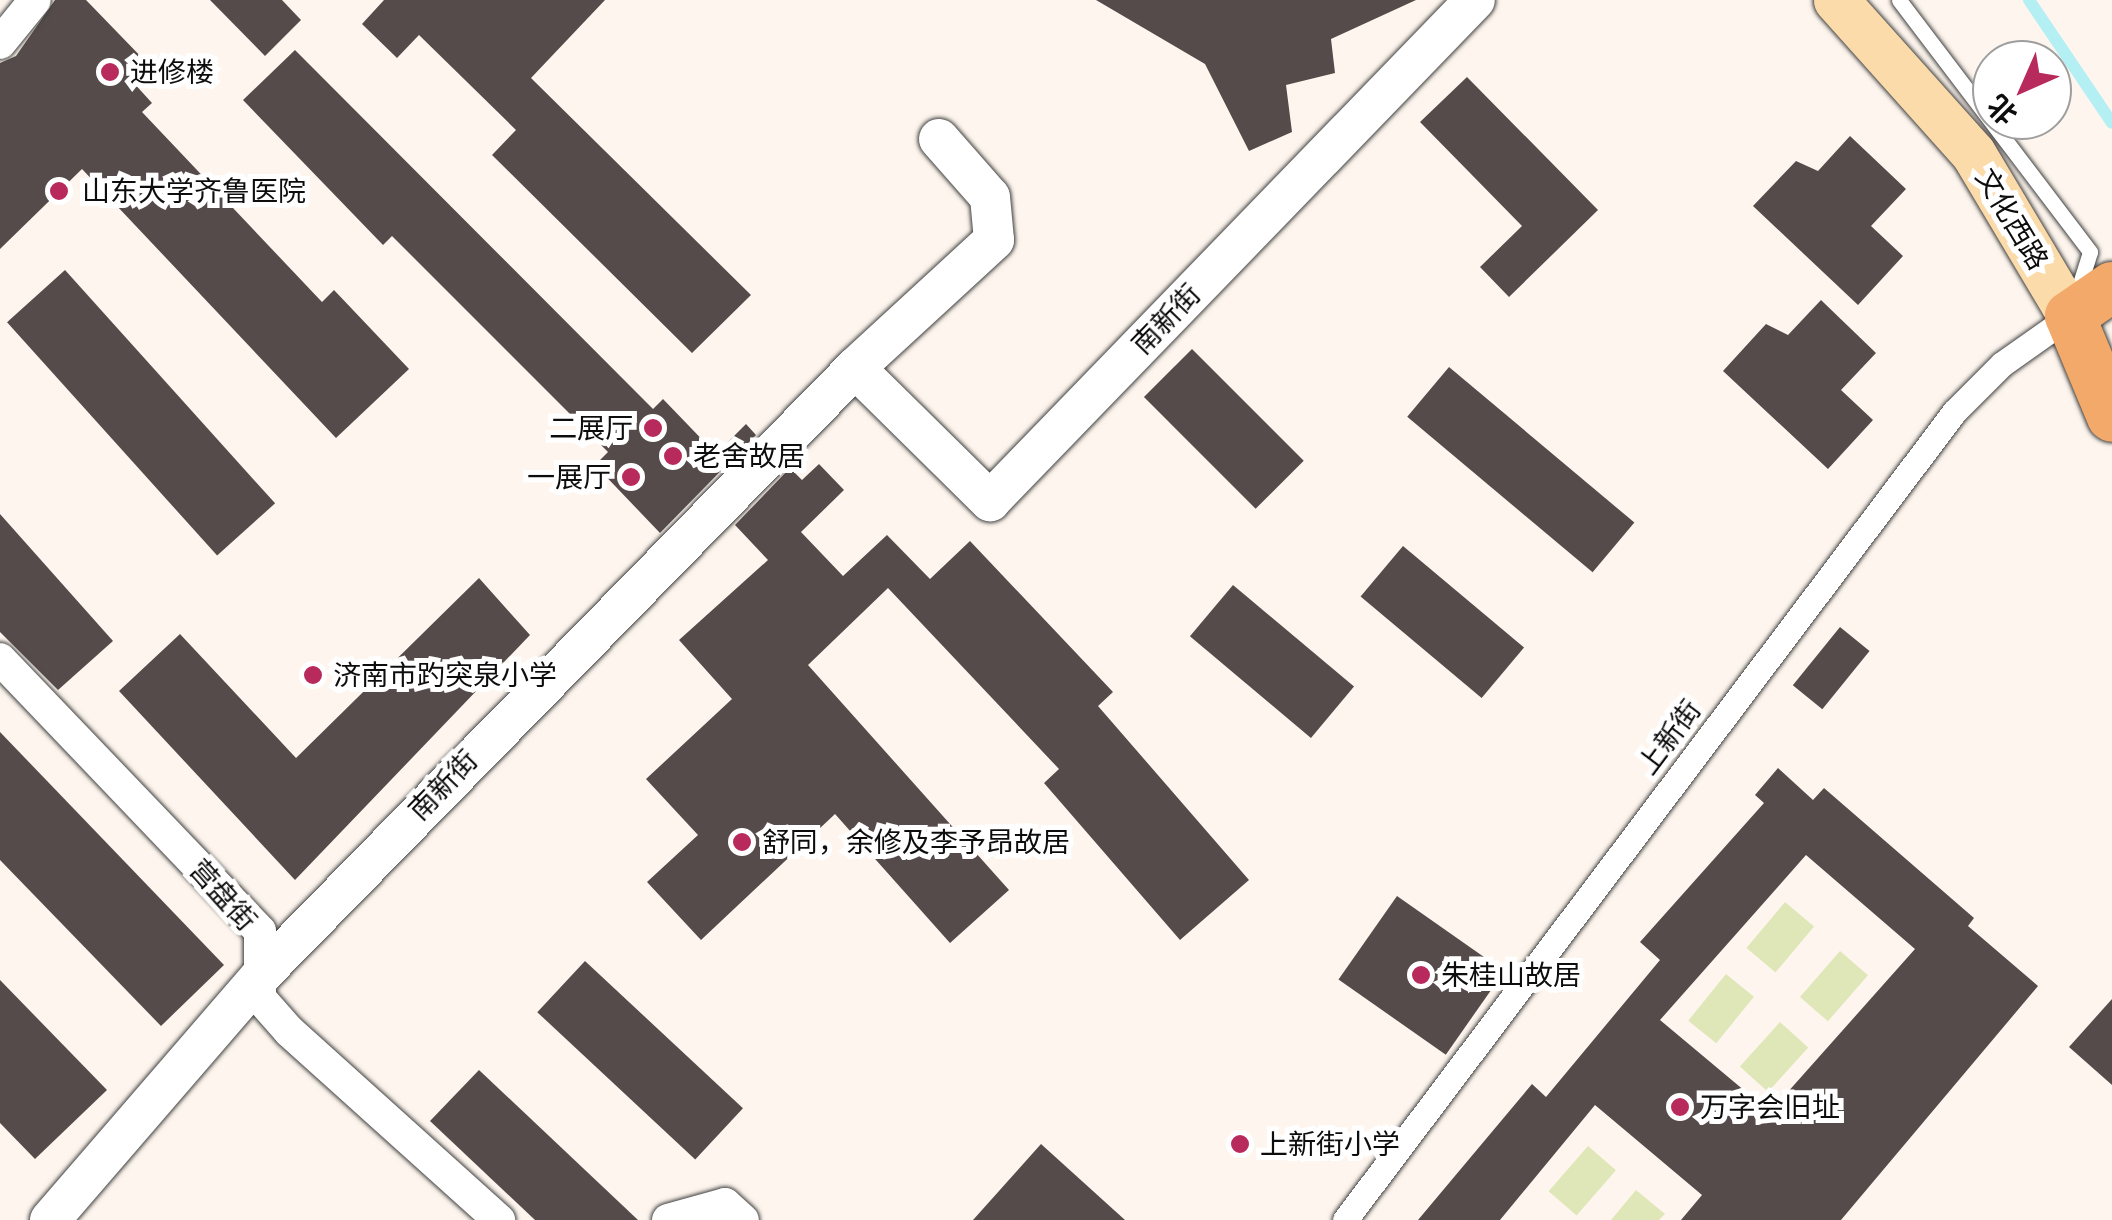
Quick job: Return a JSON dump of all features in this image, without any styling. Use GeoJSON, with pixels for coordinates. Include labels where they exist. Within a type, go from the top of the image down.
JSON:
{"type":"FeatureCollection","features":[{"type":"Feature","properties":{"kind":"main road","name":"文化西路"},"geometry":{"type":"LineString","coordinates":[[1836,0],[1973,152],[2091,318],[2112,417]]}},
{"type":"Feature","properties":{"kind":"main road"},"geometry":{"type":"LineString","coordinates":[[2091,318],[2112,287]]}},
{"type":"Feature","properties":{"kind":"street"},"geometry":{"type":"LineString","coordinates":[[0,43],[35,0]]}},
{"type":"Feature","properties":{"kind":"street","name":"南新街"},"geometry":{"type":"LineString","coordinates":[[855,368],[990,502],[1475,0]]}},
{"type":"Feature","properties":{"kind":"street","name":"南新街"},"geometry":{"type":"LineString","coordinates":[[50,1220],[264,972],[855,368],[994,240],[990,197],[939,139]]}},
{"type":"Feature","properties":{"kind":"street","name":"上新街"},"geometry":{"type":"LineString","coordinates":[[1344,1220],[1954,412],[2002,364],[2091,318]]}},
{"type":"Feature","properties":{"kind":"street","name":"营盘街"},"geometry":{"type":"LineString","coordinates":[[0,659],[260,931],[264,972],[260,998],[289,1031],[499,1220]]}},
{"type":"Feature","properties":{"kind":"street"},"geometry":{"type":"LineString","coordinates":[[668,1220],[724,1204],[744,1220]]}},
{"type":"Feature","properties":{"kind":"lane"},"geometry":{"type":"LineString","coordinates":[[1899,0],[2090,252],[2091,318]]}},
{"type":"Feature","properties":{"kind":"green space"},"geometry":{"type":"Polygon","coordinates":[[[1785,902],[1814,926],[1776,972],[1746,948],[1785,902]]]}},
{"type":"Feature","properties":{"kind":"green space"},"geometry":{"type":"Polygon","coordinates":[[[1840,951],[1868,975],[1828,1021],[1800,997],[1840,951]]]}},
{"type":"Feature","properties":{"kind":"green space"},"geometry":{"type":"Polygon","coordinates":[[[1726,974],[1754,997],[1716,1043],[1688,1021],[1726,974]]]}},
{"type":"Feature","properties":{"kind":"green space"},"geometry":{"type":"Polygon","coordinates":[[[1780,1022],[1808,1047],[1768,1092],[1740,1067],[1780,1022]]]}},
{"type":"Feature","properties":{"kind":"green space"},"geometry":{"type":"Polygon","coordinates":[[[1588,1146],[1616,1170],[1577,1216],[1549,1191],[1588,1146]]]}},
{"type":"Feature","properties":{"kind":"green space"},"geometry":{"type":"Polygon","coordinates":[[[1636,1190],[1665,1214],[1659,1220],[1611,1220],[1636,1190]]]}},
{"type":"Feature","properties":{"kind":"building"},"geometry":{"type":"Polygon","coordinates":[[[55,0],[86,0],[149,65],[132,81],[152,103],[142,112],[322,302],[334,290],[409,369],[336,438],[82,169],[0,249],[0,63],[16,56],[55,0]]]}},
{"type":"Feature","properties":{"kind":"building"},"geometry":{"type":"Polygon","coordinates":[[[210,0],[282,0],[301,20],[265,56],[210,0]]]}},
{"type":"Feature","properties":{"kind":"building"},"geometry":{"type":"Polygon","coordinates":[[[384,0],[605,0],[531,78],[751,295],[692,353],[492,155],[516,130],[419,35],[397,58],[362,24],[384,0]]]}},
{"type":"Feature","properties":{"kind":"building"},"geometry":{"type":"Polygon","coordinates":[[[1096,0],[1416,0],[1331,39],[1335,73],[1286,85],[1292,132],[1249,151],[1205,64],[1096,0]]]}},
{"type":"Feature","properties":{"kind":"building"},"geometry":{"type":"Polygon","coordinates":[[[295,50],[653,409],[663,399],[716,454],[746,424],[756,435],[660,533],[595,465],[608,452],[392,236],[383,245],[243,100],[295,50]]]}},
{"type":"Feature","properties":{"kind":"building"},"geometry":{"type":"Polygon","coordinates":[[[1467,77],[1598,210],[1509,297],[1480,267],[1522,226],[1420,122],[1467,77]]]}},
{"type":"Feature","properties":{"kind":"building"},"geometry":{"type":"Polygon","coordinates":[[[1850,136],[1906,189],[1871,226],[1903,256],[1858,305],[1753,206],[1796,161],[1818,171],[1850,136]]]}},
{"type":"Feature","properties":{"kind":"building"},"geometry":{"type":"Polygon","coordinates":[[[65,270],[275,503],[217,556],[7,322],[65,270]]]}},
{"type":"Feature","properties":{"kind":"building"},"geometry":{"type":"Polygon","coordinates":[[[1821,300],[1876,353],[1841,390],[1873,420],[1828,469],[1723,371],[1766,324],[1788,335],[1821,300]]]}},
{"type":"Feature","properties":{"kind":"building"},"geometry":{"type":"Polygon","coordinates":[[[1192,349],[1304,461],[1256,509],[1144,397],[1192,349]]]}},
{"type":"Feature","properties":{"kind":"building"},"geometry":{"type":"Polygon","coordinates":[[[1449,367],[1634,523],[1593,572],[1407,417],[1449,367]]]}},
{"type":"Feature","properties":{"kind":"building"},"geometry":{"type":"Polygon","coordinates":[[[819,464],[844,490],[801,532],[843,576],[887,535],[930,579],[970,541],[1113,692],[1098,706],[1249,880],[1180,940],[1044,783],[1059,769],[888,588],[808,665],[1009,890],[950,943],[835,814],[701,940],[647,882],[698,835],[646,779],[732,699],[679,640],[768,560],[735,525],[790,468],[802,480],[819,464]]]}},
{"type":"Feature","properties":{"kind":"building"},"geometry":{"type":"Polygon","coordinates":[[[0,514],[113,641],[58,690],[0,632],[0,514]]]}},
{"type":"Feature","properties":{"kind":"building"},"geometry":{"type":"Polygon","coordinates":[[[1403,546],[1524,648],[1482,698],[1361,597],[1403,546]]]}},
{"type":"Feature","properties":{"kind":"building"},"geometry":{"type":"Polygon","coordinates":[[[479,578],[530,635],[295,880],[119,691],[180,634],[296,758],[479,578]]]}},
{"type":"Feature","properties":{"kind":"building"},"geometry":{"type":"Polygon","coordinates":[[[1233,585],[1354,687],[1311,738],[1190,636],[1233,585]]]}},
{"type":"Feature","properties":{"kind":"building"},"geometry":{"type":"Polygon","coordinates":[[[1840,627],[1870,651],[1822,709],[1793,685],[1840,627]]]}},
{"type":"Feature","properties":{"kind":"building"},"geometry":{"type":"Polygon","coordinates":[[[0,732],[224,965],[161,1026],[0,860],[0,732]]]}},
{"type":"Feature","properties":{"kind":"building"},"geometry":{"type":"Polygon","coordinates":[[[1778,768],[1813,800],[1824,788],[1974,918],[1968,926],[2038,986],[1841,1220],[1681,1220],[1702,1195],[1595,1105],[1500,1220],[1418,1220],[1532,1084],[1546,1097],[1660,960],[1640,942],[1764,803],[1755,795],[1778,768]],[[1806,855],[1660,1020],[1770,1112],[1915,949],[1806,855]]]}},
{"type":"Feature","properties":{"kind":"building","name":"朱桂山故居"},"geometry":{"type":"Polygon","coordinates":[[[1397,896],[1504,971],[1446,1055],[1338,980],[1397,896]]]}},
{"type":"Feature","properties":{"kind":"building"},"geometry":{"type":"Polygon","coordinates":[[[585,961],[743,1108],[695,1160],[537,1012],[585,961]]]}},
{"type":"Feature","properties":{"kind":"building"},"geometry":{"type":"Polygon","coordinates":[[[0,980],[107,1090],[35,1159],[0,1123],[0,980]]]}},
{"type":"Feature","properties":{"kind":"building"},"geometry":{"type":"Polygon","coordinates":[[[2112,999],[2112,1085],[2069,1047],[2112,999]]]}},
{"type":"Feature","properties":{"kind":"building"},"geometry":{"type":"Polygon","coordinates":[[[479,1070],[638,1220],[535,1220],[430,1121],[479,1070]]]}},
{"type":"Feature","properties":{"kind":"building"},"geometry":{"type":"Polygon","coordinates":[[[1041,1144],[1125,1220],[973,1220],[1041,1144]]]}},
{"type":"Feature","properties":{"kind":"waterway"},"geometry":{"type":"LineString","coordinates":[[2029,0],[2112,123]]}},
{"type":"Feature","properties":{"kind":"place","name":"进修楼"},"geometry":{"type":"Point","coordinates":[110,72]}},
{"type":"Feature","properties":{"kind":"place","name":"山东大学齐鲁医院"},"geometry":{"type":"Point","coordinates":[59,191]}},
{"type":"Feature","properties":{"kind":"place","name":"二展厅"},"geometry":{"type":"Point","coordinates":[653,428]}},
{"type":"Feature","properties":{"kind":"place","name":"老舍故居"},"geometry":{"type":"Point","coordinates":[673,456]}},
{"type":"Feature","properties":{"kind":"place","name":"一展厅"},"geometry":{"type":"Point","coordinates":[631,477]}},
{"type":"Feature","properties":{"kind":"place","name":"济南市趵突泉小学"},"geometry":{"type":"Point","coordinates":[313,675]}},
{"type":"Feature","properties":{"kind":"place","name":"舒同，余修及李予昂故居"},"geometry":{"type":"Point","coordinates":[742,842]}},
{"type":"Feature","properties":{"kind":"place","name":"朱桂山故居"},"geometry":{"type":"Point","coordinates":[1421,975]}},
{"type":"Feature","properties":{"kind":"place","name":"万字会旧址"},"geometry":{"type":"Point","coordinates":[1680,1107]}},
{"type":"Feature","properties":{"kind":"place","name":"上新街小学"},"geometry":{"type":"Point","coordinates":[1240,1144]}}]}
